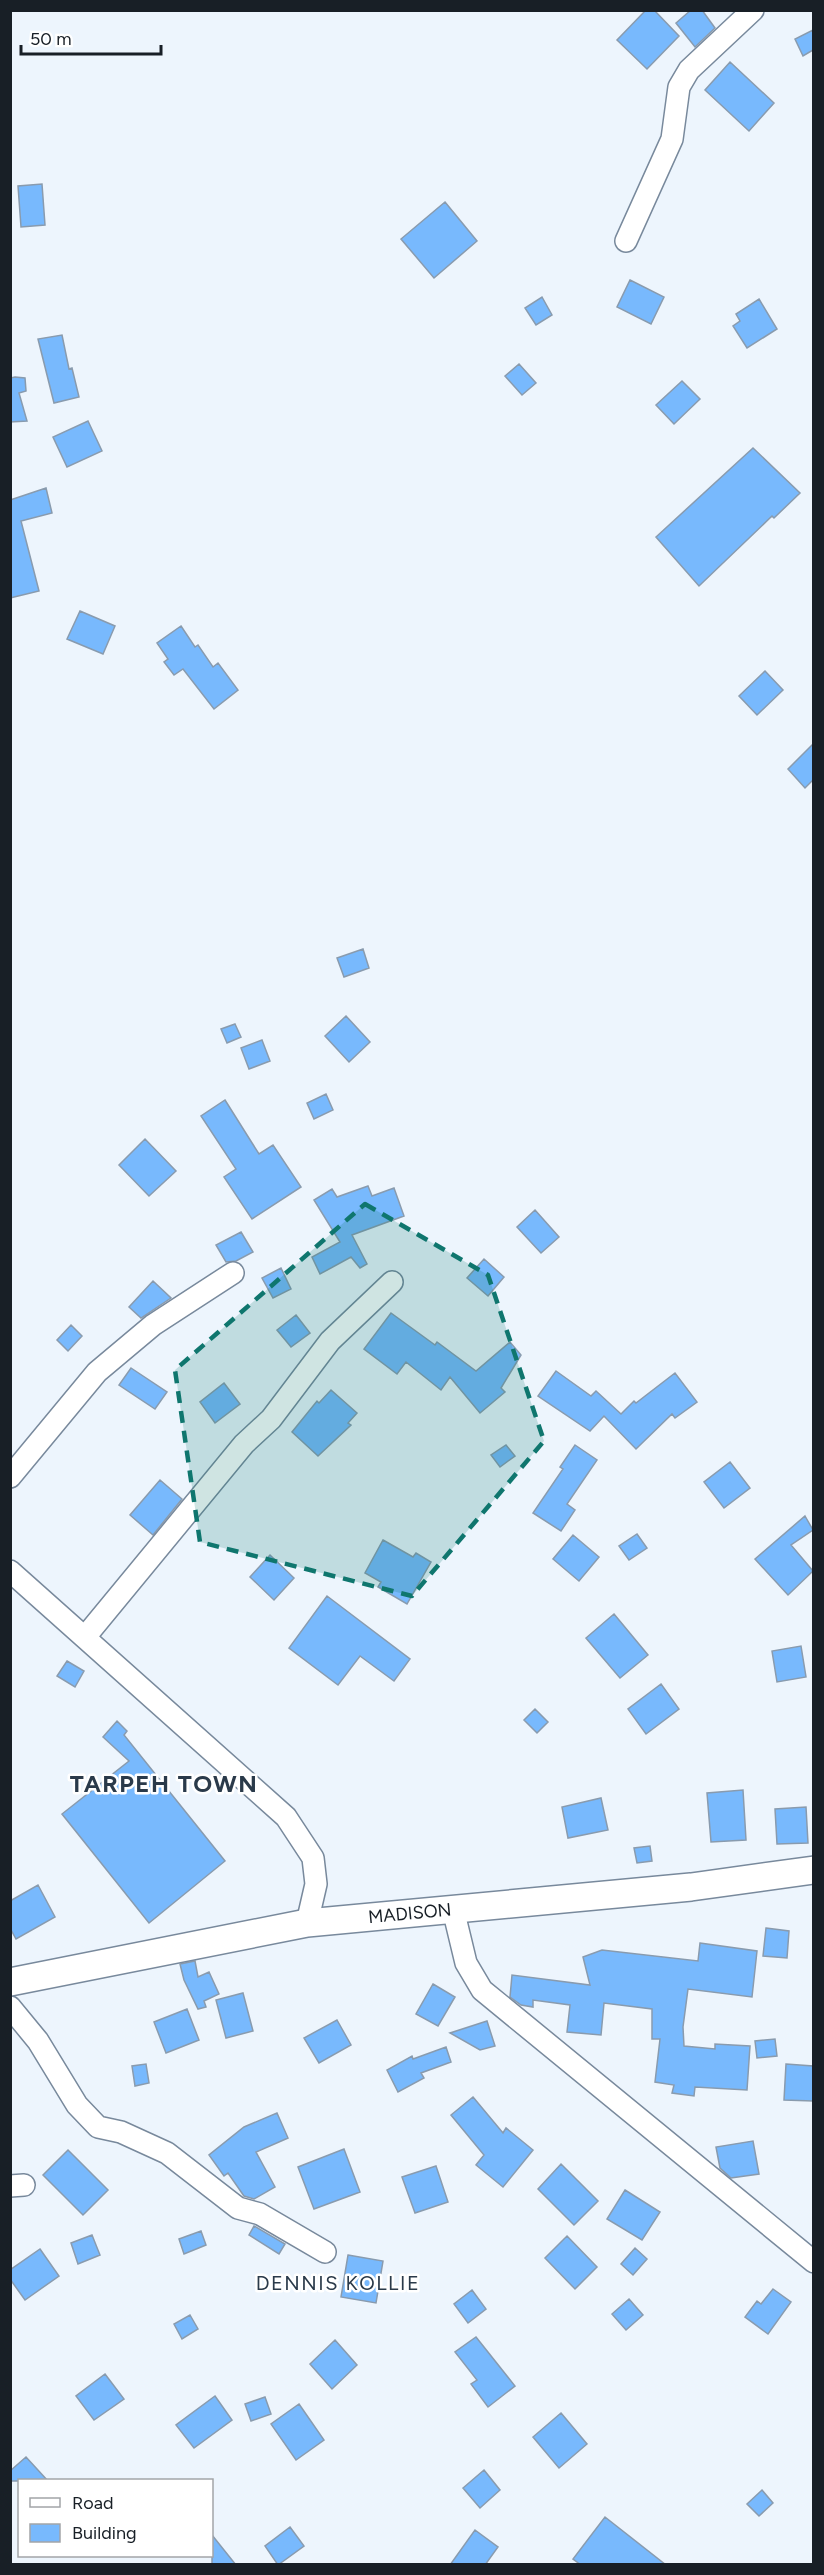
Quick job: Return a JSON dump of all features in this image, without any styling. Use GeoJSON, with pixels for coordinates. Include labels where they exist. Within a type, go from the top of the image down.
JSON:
{"type":"FeatureCollection","features":[{"type":"Feature","properties":{"kind":"street"},"geometry":{"type":"LineString","coordinates":[[626,241],[672,139],[679,87],[689,70],[753,10]]}},
{"type":"Feature","properties":{"kind":"street"},"geometry":{"type":"LineString","coordinates":[[10,1477],[97,1372],[153,1325],[233,1273]]}},
{"type":"Feature","properties":{"kind":"street"},"geometry":{"type":"LineString","coordinates":[[85,1637],[244,1444],[271,1419],[330,1341],[392,1282]]}},
{"type":"Feature","properties":{"kind":"street"},"geometry":{"type":"LineString","coordinates":[[10,1571],[286,1817],[313,1858],[316,1884],[307,1923]]}},
{"type":"Feature","properties":{"kind":"street","name":"MADISON"},"geometry":{"type":"LineString","coordinates":[[10,1982],[307,1923],[691,1887],[813,1870]]}},
{"type":"Feature","properties":{"kind":"street"},"geometry":{"type":"LineString","coordinates":[[453,1909],[466,1963],[482,1990],[813,2262]]}},
{"type":"Feature","properties":{"kind":"street"},"geometry":{"type":"LineString","coordinates":[[10,2007],[38,2041],[77,2105],[98,2127],[121,2132],[166,2153],[238,2208],[260,2214],[325,2252]]}},
{"type":"Feature","properties":{"kind":"highlighted area"},"geometry":{"type":"Polygon","coordinates":[[[365,1204],[488,1275],[544,1441],[412,1596],[200,1542],[175,1370],[365,1204]]]}},
{"type":"Feature","properties":{"kind":"building"},"geometry":{"type":"Polygon","coordinates":[[[646,10],[654,10],[679,36],[647,69],[617,40],[646,10]]]}},
{"type":"Feature","properties":{"kind":"building"},"geometry":{"type":"Polygon","coordinates":[[[691,10],[702,10],[715,28],[695,47],[676,23],[691,10]]]}},
{"type":"Feature","properties":{"kind":"building"},"geometry":{"type":"Polygon","coordinates":[[[813,30],[813,50],[803,56],[795,39],[813,30]]]}},
{"type":"Feature","properties":{"kind":"building"},"geometry":{"type":"Polygon","coordinates":[[[730,62],[774,103],[749,131],[705,90],[730,62]]]}},
{"type":"Feature","properties":{"kind":"building"},"geometry":{"type":"Polygon","coordinates":[[[42,184],[45,225],[21,227],[18,186],[42,184]]]}},
{"type":"Feature","properties":{"kind":"building"},"geometry":{"type":"Polygon","coordinates":[[[445,202],[477,241],[434,278],[401,239],[445,202]]]}},
{"type":"Feature","properties":{"kind":"building"},"geometry":{"type":"Polygon","coordinates":[[[630,280],[664,297],[651,324],[617,307],[630,280]]]}},
{"type":"Feature","properties":{"kind":"building"},"geometry":{"type":"Polygon","coordinates":[[[542,297],[552,315],[536,325],[525,308],[542,297]]]}},
{"type":"Feature","properties":{"kind":"building"},"geometry":{"type":"Polygon","coordinates":[[[759,299],[777,329],[747,348],[733,326],[740,321],[736,314],[759,299]]]}},
{"type":"Feature","properties":{"kind":"building"},"geometry":{"type":"Polygon","coordinates":[[[62,335],[69,369],[72,368],[79,397],[54,403],[38,339],[62,335]]]}},
{"type":"Feature","properties":{"kind":"building"},"geometry":{"type":"Polygon","coordinates":[[[519,364],[536,383],[522,395],[505,376],[519,364]]]}},
{"type":"Feature","properties":{"kind":"building"},"geometry":{"type":"Polygon","coordinates":[[[10,378],[25,378],[26,391],[19,393],[27,421],[10,422],[10,378]]]}},
{"type":"Feature","properties":{"kind":"building"},"geometry":{"type":"Polygon","coordinates":[[[682,381],[700,399],[674,424],[656,405],[682,381]]]}},
{"type":"Feature","properties":{"kind":"building"},"geometry":{"type":"Polygon","coordinates":[[[88,421],[102,451],[67,467],[53,437],[88,421]]]}},
{"type":"Feature","properties":{"kind":"building"},"geometry":{"type":"Polygon","coordinates":[[[753,448],[800,493],[774,518],[772,516],[699,586],[656,537],[753,448]]]}},
{"type":"Feature","properties":{"kind":"building"},"geometry":{"type":"Polygon","coordinates":[[[46,488],[52,513],[21,521],[39,591],[10,598],[10,500],[46,488]]]}},
{"type":"Feature","properties":{"kind":"building"},"geometry":{"type":"Polygon","coordinates":[[[80,611],[115,626],[103,654],[67,639],[80,611]]]}},
{"type":"Feature","properties":{"kind":"building"},"geometry":{"type":"Polygon","coordinates":[[[181,626],[195,647],[198,645],[213,667],[218,663],[238,690],[214,709],[183,669],[174,675],[164,662],[168,659],[157,643],[181,626]]]}},
{"type":"Feature","properties":{"kind":"building"},"geometry":{"type":"Polygon","coordinates":[[[765,671],[783,690],[757,715],[739,696],[765,671]]]}},
{"type":"Feature","properties":{"kind":"building"},"geometry":{"type":"Polygon","coordinates":[[[813,744],[813,780],[805,788],[788,769],[813,744]]]}},
{"type":"Feature","properties":{"kind":"building"},"geometry":{"type":"Polygon","coordinates":[[[363,949],[369,968],[344,977],[337,958],[363,949]]]}},
{"type":"Feature","properties":{"kind":"building"},"geometry":{"type":"Polygon","coordinates":[[[346,1016],[370,1042],[349,1062],[325,1036],[346,1016]]]}},
{"type":"Feature","properties":{"kind":"building"},"geometry":{"type":"Polygon","coordinates":[[[235,1024],[241,1037],[227,1043],[221,1029],[235,1024]]]}},
{"type":"Feature","properties":{"kind":"building"},"geometry":{"type":"Polygon","coordinates":[[[262,1040],[270,1061],[249,1069],[241,1048],[262,1040]]]}},
{"type":"Feature","properties":{"kind":"building"},"geometry":{"type":"Polygon","coordinates":[[[326,1094],[333,1110],[314,1119],[307,1103],[326,1094]]]}},
{"type":"Feature","properties":{"kind":"building"},"geometry":{"type":"Polygon","coordinates":[[[225,1100],[259,1154],[273,1145],[301,1187],[252,1219],[224,1177],[236,1169],[201,1116],[225,1100]]]}},
{"type":"Feature","properties":{"kind":"building"},"geometry":{"type":"Polygon","coordinates":[[[145,1139],[176,1171],[149,1196],[119,1165],[145,1139]]]}},
{"type":"Feature","properties":{"kind":"building"},"geometry":{"type":"Polygon","coordinates":[[[368,1186],[372,1196],[394,1188],[404,1216],[352,1235],[367,1264],[360,1268],[351,1257],[320,1274],[312,1257],[340,1242],[314,1200],[332,1189],[337,1197],[368,1186]]]}},
{"type":"Feature","properties":{"kind":"building"},"geometry":{"type":"Polygon","coordinates":[[[535,1210],[559,1237],[541,1253],[517,1227],[535,1210]]]}},
{"type":"Feature","properties":{"kind":"building"},"geometry":{"type":"Polygon","coordinates":[[[241,1232],[253,1252],[236,1261],[226,1262],[216,1245],[241,1232]]]}},
{"type":"Feature","properties":{"kind":"building"},"geometry":{"type":"Polygon","coordinates":[[[484,1259],[504,1277],[488,1296],[467,1278],[484,1259]]]}},
{"type":"Feature","properties":{"kind":"building"},"geometry":{"type":"Polygon","coordinates":[[[281,1268],[291,1289],[273,1298],[262,1278],[281,1268]]]}},
{"type":"Feature","properties":{"kind":"building"},"geometry":{"type":"Polygon","coordinates":[[[153,1281],[171,1298],[141,1318],[129,1307],[153,1281]]]}},
{"type":"Feature","properties":{"kind":"building"},"geometry":{"type":"Polygon","coordinates":[[[391,1313],[435,1345],[437,1342],[476,1371],[510,1342],[521,1355],[501,1388],[505,1392],[480,1413],[450,1377],[441,1390],[406,1362],[397,1374],[364,1349],[391,1313]]]}},
{"type":"Feature","properties":{"kind":"building"},"geometry":{"type":"Polygon","coordinates":[[[296,1315],[310,1333],[291,1347],[277,1330],[296,1315]]]}},
{"type":"Feature","properties":{"kind":"building"},"geometry":{"type":"Polygon","coordinates":[[[71,1325],[82,1336],[68,1351],[57,1340],[71,1325]]]}},
{"type":"Feature","properties":{"kind":"building"},"geometry":{"type":"Polygon","coordinates":[[[131,1368],[167,1392],[155,1409],[119,1385],[131,1368]]]}},
{"type":"Feature","properties":{"kind":"building"},"geometry":{"type":"Polygon","coordinates":[[[556,1371],[591,1396],[596,1391],[621,1414],[634,1401],[636,1403],[675,1373],[697,1402],[675,1418],[672,1414],[636,1449],[604,1416],[590,1431],[538,1396],[556,1371]]]}},
{"type":"Feature","properties":{"kind":"building"},"geometry":{"type":"Polygon","coordinates":[[[224,1383],[240,1404],[215,1423],[200,1402],[224,1383]]]}},
{"type":"Feature","properties":{"kind":"building"},"geometry":{"type":"Polygon","coordinates":[[[331,1390],[357,1413],[348,1423],[351,1425],[318,1456],[292,1432],[317,1401],[319,1403],[331,1390]]]}},
{"type":"Feature","properties":{"kind":"building"},"geometry":{"type":"Polygon","coordinates":[[[506,1445],[515,1456],[500,1467],[491,1455],[506,1445]]]}},
{"type":"Feature","properties":{"kind":"building"},"geometry":{"type":"Polygon","coordinates":[[[575,1445],[597,1460],[567,1504],[575,1510],[561,1531],[533,1513],[563,1469],[560,1467],[575,1445]]]}},
{"type":"Feature","properties":{"kind":"building"},"geometry":{"type":"Polygon","coordinates":[[[730,1462],[750,1488],[724,1508],[704,1482],[730,1462]]]}},
{"type":"Feature","properties":{"kind":"building"},"geometry":{"type":"Polygon","coordinates":[[[160,1480],[182,1499],[153,1535],[130,1515],[160,1480]]]}},
{"type":"Feature","properties":{"kind":"building"},"geometry":{"type":"Polygon","coordinates":[[[805,1516],[813,1530],[791,1545],[813,1571],[788,1595],[755,1559],[805,1516]]]}},
{"type":"Feature","properties":{"kind":"building"},"geometry":{"type":"Polygon","coordinates":[[[637,1534],[647,1548],[629,1560],[619,1546],[637,1534]]]}},
{"type":"Feature","properties":{"kind":"building"},"geometry":{"type":"Polygon","coordinates":[[[573,1535],[599,1557],[579,1581],[553,1559],[573,1535]]]}},
{"type":"Feature","properties":{"kind":"building"},"geometry":{"type":"Polygon","coordinates":[[[383,1540],[413,1557],[416,1553],[431,1562],[407,1604],[378,1587],[381,1582],[365,1573],[383,1540]]]}},
{"type":"Feature","properties":{"kind":"building"},"geometry":{"type":"Polygon","coordinates":[[[270,1555],[294,1578],[274,1600],[250,1577],[270,1555]]]}},
{"type":"Feature","properties":{"kind":"building"},"geometry":{"type":"Polygon","coordinates":[[[327,1596],[410,1659],[394,1681],[360,1656],[338,1685],[289,1648],[327,1596]]]}},
{"type":"Feature","properties":{"kind":"building"},"geometry":{"type":"Polygon","coordinates":[[[614,1614],[648,1655],[620,1678],[586,1638],[614,1614]]]}},
{"type":"Feature","properties":{"kind":"building"},"geometry":{"type":"Polygon","coordinates":[[[801,1646],[806,1677],[777,1682],[772,1651],[801,1646]]]}},
{"type":"Feature","properties":{"kind":"building"},"geometry":{"type":"Polygon","coordinates":[[[67,1661],[84,1671],[75,1687],[57,1676],[67,1661]]]}},
{"type":"Feature","properties":{"kind":"building"},"geometry":{"type":"Polygon","coordinates":[[[661,1684],[679,1709],[646,1734],[628,1709],[661,1684]]]}},
{"type":"Feature","properties":{"kind":"building"},"geometry":{"type":"Polygon","coordinates":[[[535,1709],[548,1722],[537,1733],[524,1720],[535,1709]]]}},
{"type":"Feature","properties":{"kind":"building"},"geometry":{"type":"Polygon","coordinates":[[[117,1721],[127,1731],[124,1735],[225,1861],[149,1923],[62,1814],[129,1761],[103,1737],[117,1721]]]}},
{"type":"Feature","properties":{"kind":"building"},"geometry":{"type":"Polygon","coordinates":[[[743,1790],[746,1840],[711,1842],[707,1793],[743,1790]]]}},
{"type":"Feature","properties":{"kind":"building"},"geometry":{"type":"Polygon","coordinates":[[[601,1798],[608,1830],[568,1838],[562,1807],[601,1798]]]}},
{"type":"Feature","properties":{"kind":"building"},"geometry":{"type":"Polygon","coordinates":[[[806,1807],[808,1843],[777,1844],[775,1809],[806,1807]]]}},
{"type":"Feature","properties":{"kind":"building"},"geometry":{"type":"Polygon","coordinates":[[[650,1846],[652,1861],[637,1863],[634,1848],[650,1846]]]}},
{"type":"Feature","properties":{"kind":"building"},"geometry":{"type":"Polygon","coordinates":[[[38,1885],[55,1917],[16,1939],[10,1928],[10,1901],[38,1885]]]}},
{"type":"Feature","properties":{"kind":"building"},"geometry":{"type":"Polygon","coordinates":[[[766,1928],[789,1931],[787,1958],[763,1956],[766,1928]]]}},
{"type":"Feature","properties":{"kind":"building"},"geometry":{"type":"Polygon","coordinates":[[[700,1943],[757,1951],[752,1997],[688,1989],[683,2027],[684,2046],[715,2049],[715,2044],[750,2046],[747,2090],[695,2087],[694,2096],[672,2093],[674,2085],[655,2082],[660,2039],[652,2039],[652,2009],[604,2003],[601,2035],[567,2032],[570,2005],[533,2000],[533,2007],[521,2005],[510,1997],[512,1975],[590,1985],[583,1957],[602,1950],[698,1961],[700,1943]]]}},
{"type":"Feature","properties":{"kind":"building"},"geometry":{"type":"Polygon","coordinates":[[[195,1961],[198,1977],[209,1972],[219,1994],[204,2001],[206,2007],[198,2009],[184,1980],[180,1964],[195,1961]]]}},
{"type":"Feature","properties":{"kind":"building"},"geometry":{"type":"Polygon","coordinates":[[[433,1984],[455,1997],[438,2026],[416,2014],[433,1984]]]}},
{"type":"Feature","properties":{"kind":"building"},"geometry":{"type":"Polygon","coordinates":[[[243,1993],[253,2031],[226,2038],[216,2000],[243,1993]]]}},
{"type":"Feature","properties":{"kind":"building"},"geometry":{"type":"Polygon","coordinates":[[[187,2009],[199,2040],[166,2053],[154,2022],[187,2009]]]}},
{"type":"Feature","properties":{"kind":"building"},"geometry":{"type":"Polygon","coordinates":[[[337,2020],[351,2045],[319,2063],[304,2038],[337,2020]]]}},
{"type":"Feature","properties":{"kind":"building"},"geometry":{"type":"Polygon","coordinates":[[[487,2021],[495,2046],[480,2050],[450,2033],[487,2021]]]}},
{"type":"Feature","properties":{"kind":"building"},"geometry":{"type":"Polygon","coordinates":[[[775,2039],[777,2056],[757,2058],[755,2041],[775,2039]]]}},
{"type":"Feature","properties":{"kind":"building"},"geometry":{"type":"Polygon","coordinates":[[[446,2047],[451,2062],[421,2073],[424,2078],[398,2092],[387,2070],[412,2056],[413,2059],[446,2047]]]}},
{"type":"Feature","properties":{"kind":"building"},"geometry":{"type":"Polygon","coordinates":[[[146,2064],[149,2083],[135,2086],[132,2066],[146,2064]]]}},
{"type":"Feature","properties":{"kind":"building"},"geometry":{"type":"Polygon","coordinates":[[[786,2064],[813,2066],[813,2101],[784,2100],[786,2064]]]}},
{"type":"Feature","properties":{"kind":"building"},"geometry":{"type":"Polygon","coordinates":[[[473,2097],[503,2133],[506,2128],[533,2150],[503,2187],[476,2165],[484,2155],[451,2115],[473,2097]]]}},
{"type":"Feature","properties":{"kind":"building"},"geometry":{"type":"Polygon","coordinates":[[[277,2113],[288,2138],[256,2152],[275,2187],[254,2199],[244,2196],[228,2173],[224,2176],[209,2155],[244,2127],[277,2113]]]}},
{"type":"Feature","properties":{"kind":"building"},"geometry":{"type":"Polygon","coordinates":[[[753,2141],[759,2174],[731,2178],[720,2168],[716,2147],[753,2141]]]}},
{"type":"Feature","properties":{"kind":"building"},"geometry":{"type":"Polygon","coordinates":[[[344,2149],[360,2192],[314,2209],[298,2167],[344,2149]]]}},
{"type":"Feature","properties":{"kind":"building"},"geometry":{"type":"Polygon","coordinates":[[[68,2150],[108,2190],[83,2215],[43,2175],[68,2150]]]}},
{"type":"Feature","properties":{"kind":"building"},"geometry":{"type":"Polygon","coordinates":[[[561,2164],[598,2201],[574,2225],[538,2189],[561,2164]]]}},
{"type":"Feature","properties":{"kind":"building"},"geometry":{"type":"Polygon","coordinates":[[[436,2166],[448,2202],[415,2213],[402,2177],[436,2166]]]}},
{"type":"Feature","properties":{"kind":"building"},"geometry":{"type":"Polygon","coordinates":[[[625,2190],[660,2212],[642,2240],[607,2219],[625,2190]]]}},
{"type":"Feature","properties":{"kind":"building"},"geometry":{"type":"Polygon","coordinates":[[[254,2226],[285,2244],[279,2254],[249,2235],[254,2226]]]}},
{"type":"Feature","properties":{"kind":"building"},"geometry":{"type":"Polygon","coordinates":[[[201,2231],[206,2245],[184,2254],[179,2239],[201,2231]]]}},
{"type":"Feature","properties":{"kind":"building"},"geometry":{"type":"Polygon","coordinates":[[[92,2235],[100,2255],[78,2264],[71,2243],[92,2235]]]}},
{"type":"Feature","properties":{"kind":"building"},"geometry":{"type":"Polygon","coordinates":[[[567,2236],[597,2267],[575,2289],[545,2258],[567,2236]]]}},
{"type":"Feature","properties":{"kind":"building"},"geometry":{"type":"Polygon","coordinates":[[[635,2248],[647,2259],[633,2275],[621,2264],[635,2248]]]}},
{"type":"Feature","properties":{"kind":"building"},"geometry":{"type":"Polygon","coordinates":[[[40,2249],[59,2276],[25,2300],[10,2279],[10,2270],[40,2249]]]}},
{"type":"Feature","properties":{"kind":"building"},"geometry":{"type":"Polygon","coordinates":[[[348,2255],[383,2261],[376,2303],[341,2297],[348,2255]]]}},
{"type":"Feature","properties":{"kind":"building"},"geometry":{"type":"Polygon","coordinates":[[[773,2289],[791,2302],[768,2334],[745,2317],[757,2301],[761,2304],[773,2289]]]}},
{"type":"Feature","properties":{"kind":"building"},"geometry":{"type":"Polygon","coordinates":[[[472,2290],[486,2309],[468,2323],[454,2304],[472,2290]]]}},
{"type":"Feature","properties":{"kind":"building"},"geometry":{"type":"Polygon","coordinates":[[[629,2299],[643,2315],[626,2330],[612,2314],[629,2299]]]}},
{"type":"Feature","properties":{"kind":"building"},"geometry":{"type":"Polygon","coordinates":[[[190,2315],[198,2329],[182,2339],[174,2324],[190,2315]]]}},
{"type":"Feature","properties":{"kind":"building"},"geometry":{"type":"Polygon","coordinates":[[[476,2337],[515,2386],[488,2407],[471,2384],[477,2380],[455,2352],[476,2337]]]}},
{"type":"Feature","properties":{"kind":"building"},"geometry":{"type":"Polygon","coordinates":[[[335,2340],[357,2365],[332,2389],[310,2364],[335,2340]]]}},
{"type":"Feature","properties":{"kind":"building"},"geometry":{"type":"Polygon","coordinates":[[[105,2374],[124,2399],[94,2420],[76,2396],[105,2374]]]}},
{"type":"Feature","properties":{"kind":"building"},"geometry":{"type":"Polygon","coordinates":[[[215,2396],[232,2420],[194,2448],[176,2425],[215,2396]]]}},
{"type":"Feature","properties":{"kind":"building"},"geometry":{"type":"Polygon","coordinates":[[[265,2397],[271,2414],[251,2421],[245,2404],[265,2397]]]}},
{"type":"Feature","properties":{"kind":"building"},"geometry":{"type":"Polygon","coordinates":[[[299,2404],[324,2440],[296,2460],[271,2424],[299,2404]]]}},
{"type":"Feature","properties":{"kind":"building"},"geometry":{"type":"Polygon","coordinates":[[[561,2413],[587,2444],[559,2468],[533,2437],[561,2413]]]}},
{"type":"Feature","properties":{"kind":"building"},"geometry":{"type":"Polygon","coordinates":[[[26,2457],[46,2479],[10,2481],[10,2471],[26,2457]]]}},
{"type":"Feature","properties":{"kind":"building"},"geometry":{"type":"Polygon","coordinates":[[[484,2470],[500,2490],[480,2508],[463,2488],[484,2470]]]}},
{"type":"Feature","properties":{"kind":"building"},"geometry":{"type":"Polygon","coordinates":[[[762,2490],[773,2503],[759,2516],[747,2504],[762,2490]]]}},
{"type":"Feature","properties":{"kind":"building"},"geometry":{"type":"Polygon","coordinates":[[[605,2517],[666,2565],[581,2565],[573,2559],[605,2517]]]}},
{"type":"Feature","properties":{"kind":"building"},"geometry":{"type":"Polygon","coordinates":[[[290,2527],[304,2546],[278,2565],[265,2546],[290,2527]]]}},
{"type":"Feature","properties":{"kind":"building"},"geometry":{"type":"Polygon","coordinates":[[[475,2530],[498,2547],[485,2565],[450,2565],[475,2530]]]}},
{"type":"Feature","properties":{"kind":"building"},"geometry":{"type":"Polygon","coordinates":[[[213,2536],[236,2565],[212,2565],[213,2557],[213,2536]]]}},
{"type":"Feature","properties":{"kind":"district","name":"TARPEH TOWN"},"geometry":{"type":"Point","coordinates":[164,1784]}},
{"type":"Feature","properties":{"kind":"district","name":"DENNIS KOLLIE"},"geometry":{"type":"Point","coordinates":[338,2283]}}]}
